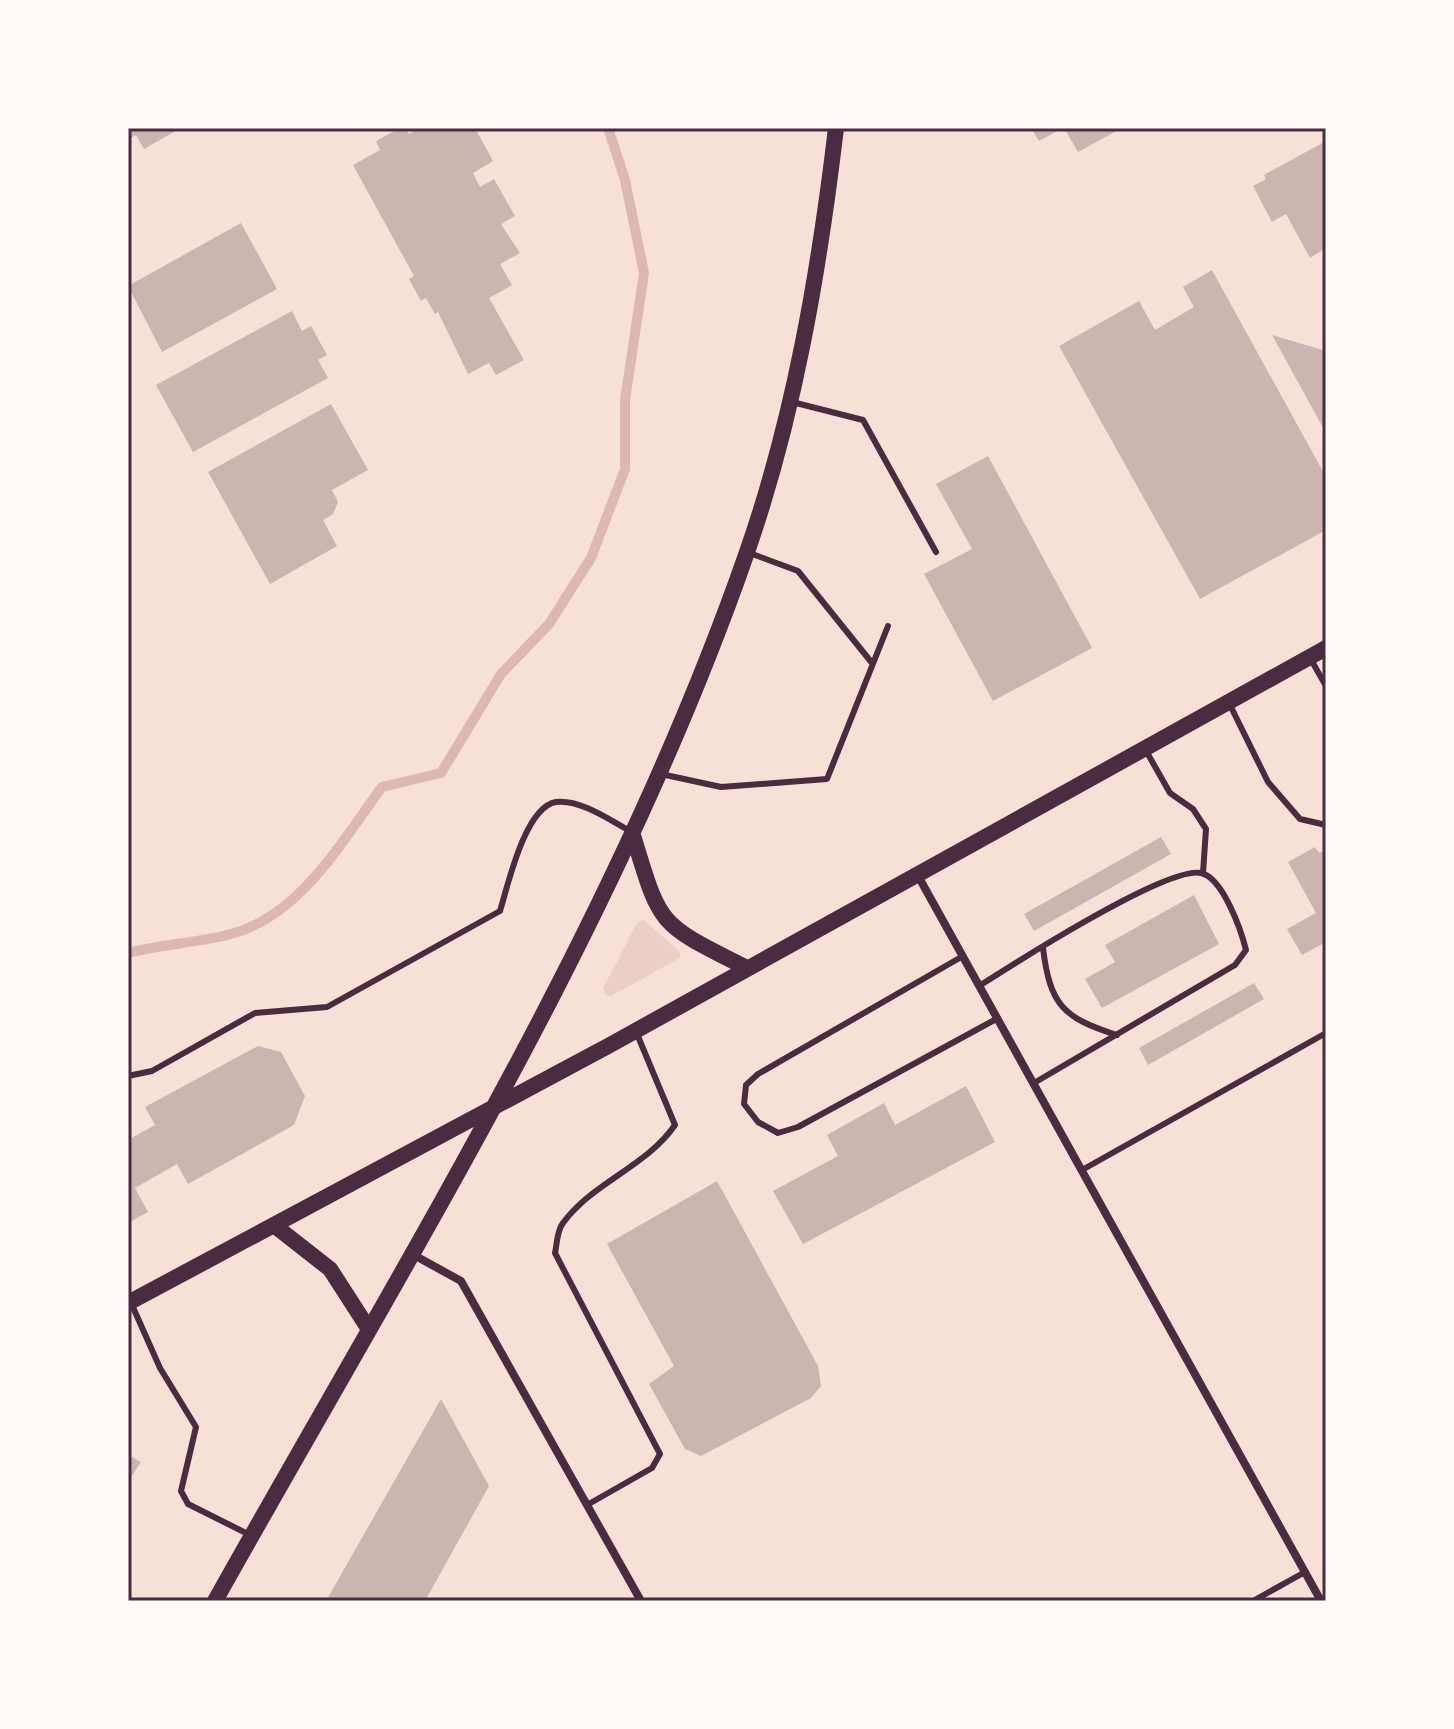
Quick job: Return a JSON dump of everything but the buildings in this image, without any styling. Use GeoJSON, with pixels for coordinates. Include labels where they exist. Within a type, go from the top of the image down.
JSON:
{"type":"FeatureCollection","features":[{"type":"Feature","properties":{"kind":"main road"},"geometry":{"type":"LineString","coordinates":[[215,1601],[494,1106],[632,832],[714,643],[747,552],[788,401],[814,286],[836,128]]}},
{"type":"Feature","properties":{"kind":"main road"},"geometry":{"type":"LineString","coordinates":[[129,1302],[635,1030],[1326,648]]}},
{"type":"Feature","properties":{"kind":"main road"},"geometry":{"type":"LineString","coordinates":[[632,832],[655,906],[665,921],[684,937],[745,967]]}},
{"type":"Feature","properties":{"kind":"main road"},"geometry":{"type":"LineString","coordinates":[[275,1226],[330,1269],[368,1328]]}},
{"type":"Feature","properties":{"kind":"street"},"geometry":{"type":"LineString","coordinates":[[917,873],[1321,1601]]}},
{"type":"Feature","properties":{"kind":"street"},"geometry":{"type":"LineString","coordinates":[[411,1253],[461,1281],[641,1601]]}},
{"type":"Feature","properties":{"kind":"lane"},"geometry":{"type":"LineString","coordinates":[[788,401],[863,420],[936,552]]}},
{"type":"Feature","properties":{"kind":"lane"},"geometry":{"type":"LineString","coordinates":[[747,552],[798,571],[872,663]]}},
{"type":"Feature","properties":{"kind":"lane"},"geometry":{"type":"LineString","coordinates":[[658,773],[721,787],[827,779],[888,626]]}},
{"type":"Feature","properties":{"kind":"lane"},"geometry":{"type":"LineString","coordinates":[[1309,657],[1326,686]]}},
{"type":"Feature","properties":{"kind":"lane"},"geometry":{"type":"LineString","coordinates":[[1229,702],[1268,782],[1300,819],[1326,825]]}},
{"type":"Feature","properties":{"kind":"lane"},"geometry":{"type":"LineString","coordinates":[[1144,748],[1170,793],[1193,809],[1206,829],[1203,873]]}},
{"type":"Feature","properties":{"kind":"lane"},"geometry":{"type":"LineString","coordinates":[[128,1076],[152,1071],[255,1013],[327,1007],[500,911],[531,823],[541,811],[556,802],[581,806],[632,832]]}},
{"type":"Feature","properties":{"kind":"lane"},"geometry":{"type":"LineString","coordinates":[[979,986],[1182,873],[1203,873],[1215,883],[1231,908],[1246,950],[1235,965],[1034,1083]]}},
{"type":"Feature","properties":{"kind":"lane"},"geometry":{"type":"LineString","coordinates":[[1043,948],[1054,999],[1082,1024],[1117,1035]]}},
{"type":"Feature","properties":{"kind":"lane"},"geometry":{"type":"LineString","coordinates":[[963,956],[758,1074],[746,1085],[744,1104],[758,1122],[778,1133],[798,1127],[998,1018]]}},
{"type":"Feature","properties":{"kind":"lane"},"geometry":{"type":"LineString","coordinates":[[587,1505],[652,1468],[660,1454],[555,1253],[561,1224],[602,1187],[659,1148],[675,1125],[635,1030]]}},
{"type":"Feature","properties":{"kind":"lane"},"geometry":{"type":"LineString","coordinates":[[1082,1170],[1326,1033]]}},
{"type":"Feature","properties":{"kind":"lane"},"geometry":{"type":"LineString","coordinates":[[129,1302],[160,1368],[196,1427],[181,1491],[188,1504],[252,1535]]}},
{"type":"Feature","properties":{"kind":"lane"},"geometry":{"type":"LineString","coordinates":[[1253,1601],[1305,1572]]}},
{"type":"Feature","properties":{"kind":"shaded area"},"geometry":{"type":"Polygon","coordinates":[[[644,920],[680,952],[680,958],[611,996],[605,995],[603,988],[637,923],[644,920]]]}},
{"type":"Feature","properties":{"kind":"waterway"},"geometry":{"type":"LineString","coordinates":[[128,953],[218,937],[256,925],[299,894],[335,852],[382,787],[441,773],[501,674],[549,624],[591,558],[625,469],[625,400],[644,273],[625,180],[608,128]]}}]}
